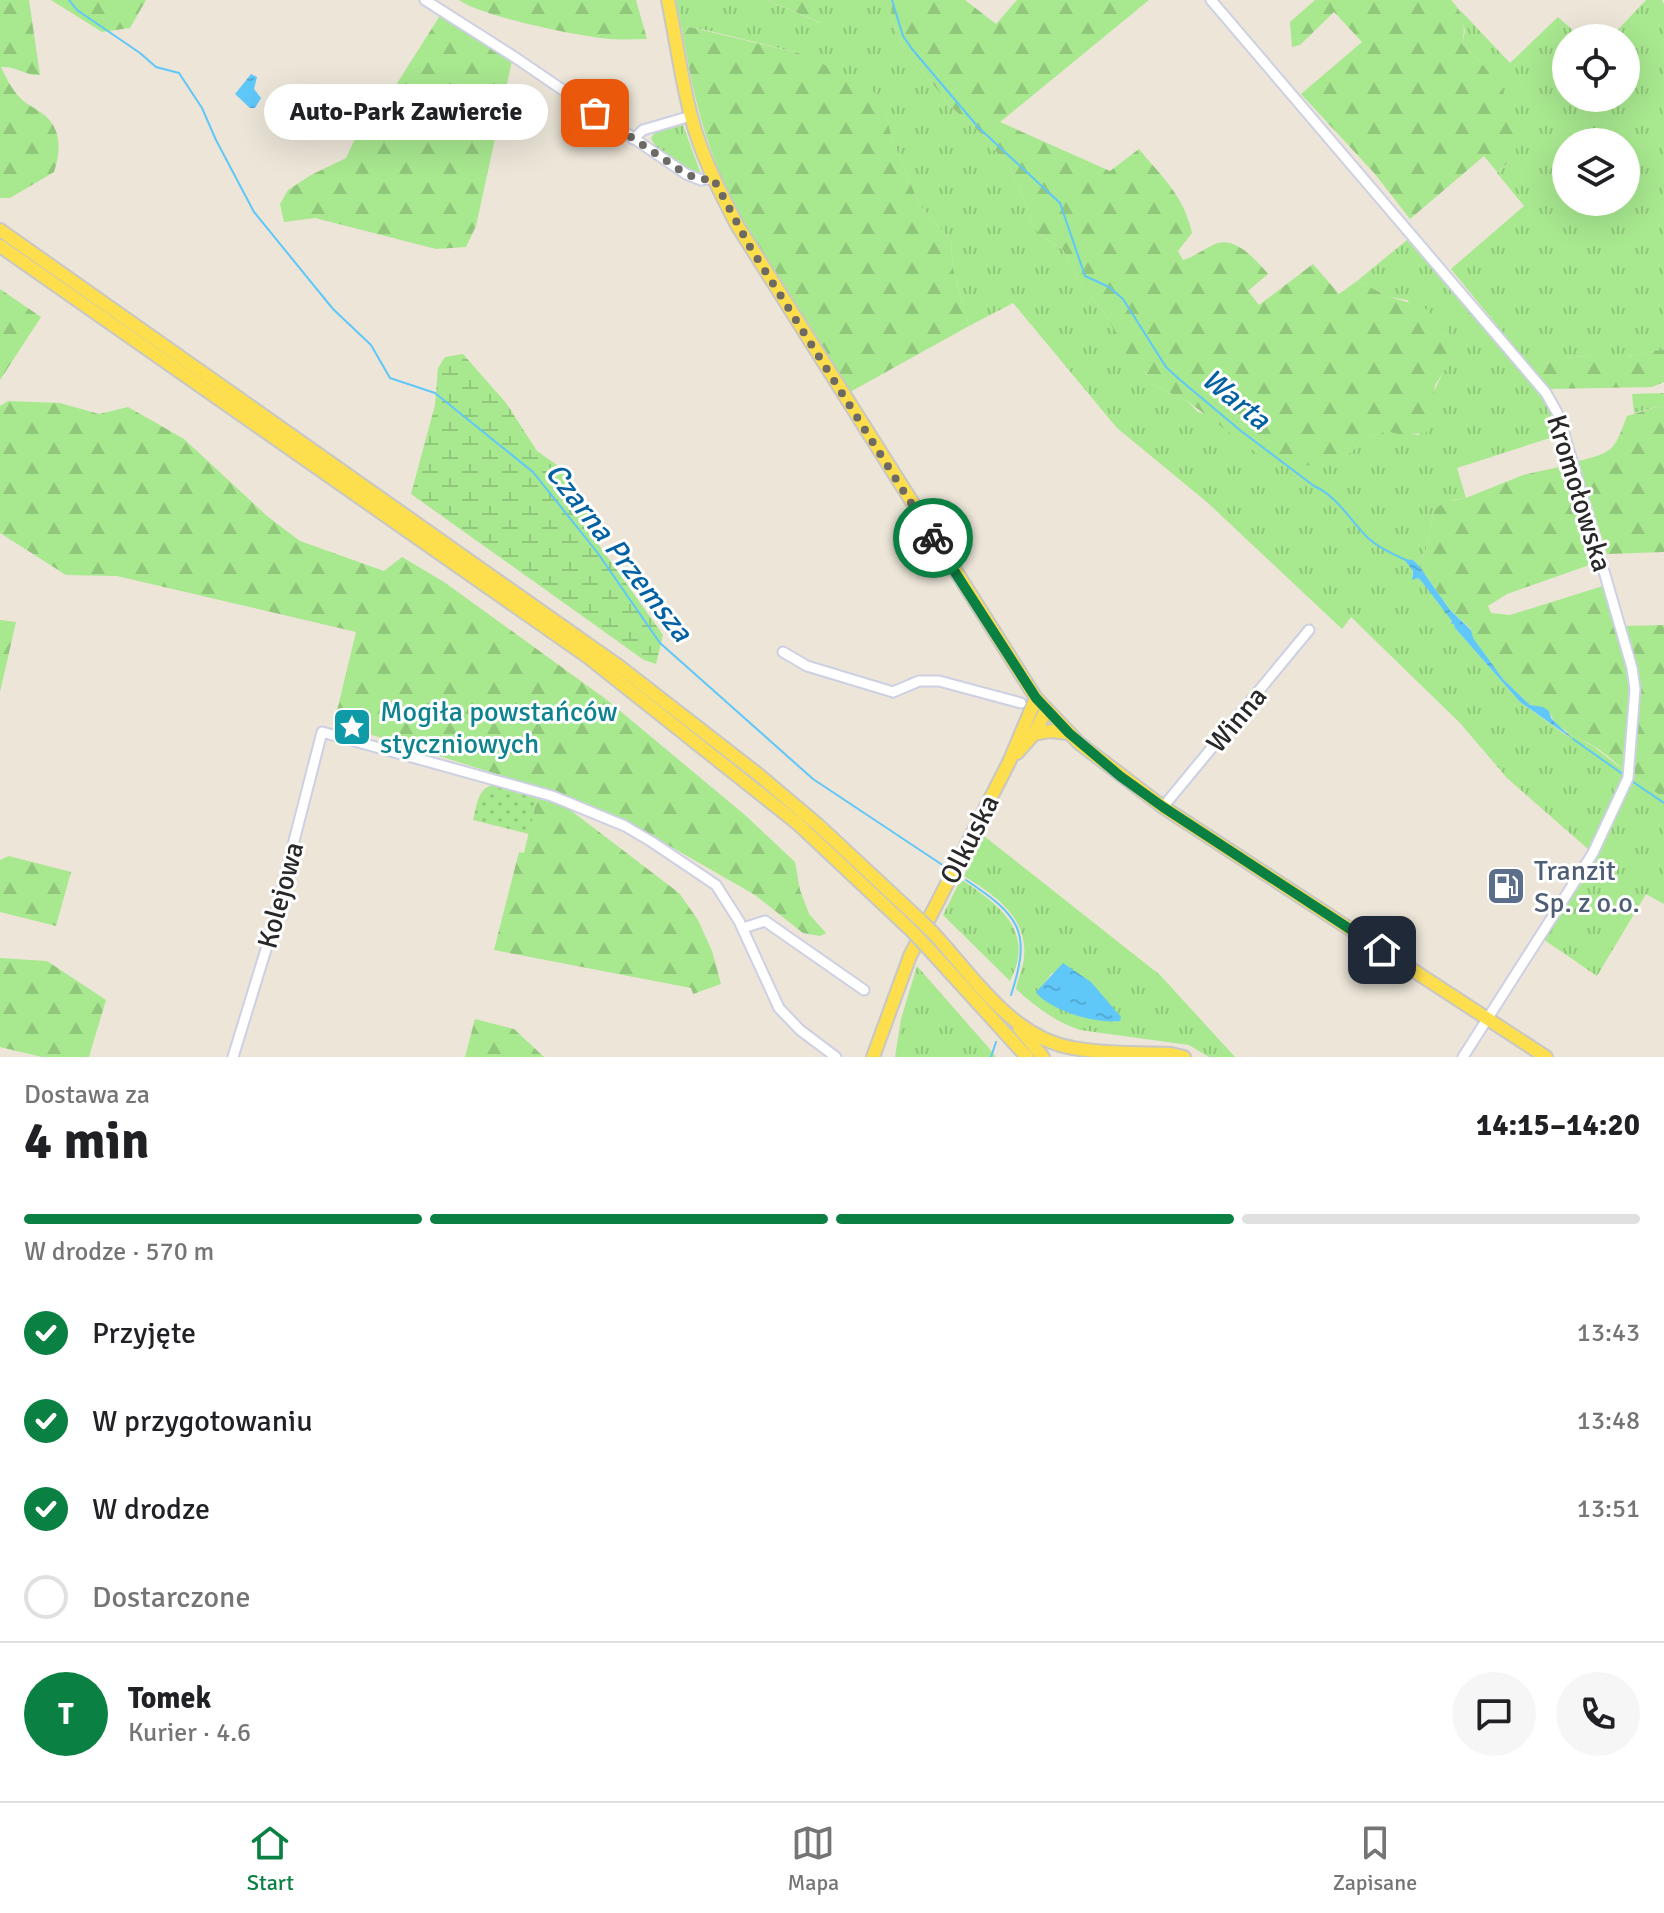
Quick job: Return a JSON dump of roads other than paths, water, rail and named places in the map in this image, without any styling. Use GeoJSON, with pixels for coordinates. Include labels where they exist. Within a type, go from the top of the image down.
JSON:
{"type":"FeatureCollection","features":[{"type":"Feature","properties":{"kind":"main road"},"geometry":{"type":"LineString","coordinates":[[668,0],[691,116],[713,178],[737,225],[1036,698],[1069,733],[1163,807],[1546,1057]]}},
{"type":"Feature","properties":{"kind":"main road"},"geometry":{"type":"LineString","coordinates":[[0,230],[375,501],[395,524],[567,642],[648,703],[797,823],[918,941],[1027,1057]]}},
{"type":"Feature","properties":{"kind":"main road"},"geometry":{"type":"LineString","coordinates":[[0,246],[375,501],[398,510],[686,717],[817,824],[925,919],[934,934],[1043,1057]]}},
{"type":"Feature","properties":{"kind":"main road","name":"Olkuska"},"geometry":{"type":"LineString","coordinates":[[885,1028],[896,991],[925,919],[1009,762],[1036,698]]}},
{"type":"Feature","properties":{"kind":"main road","name":"Olkuska"},"geometry":{"type":"LineString","coordinates":[[1009,762],[1034,734],[1046,710]]}},
{"type":"Feature","properties":{"kind":"main road"},"geometry":{"type":"LineString","coordinates":[[1034,734],[1050,731],[1069,733]]}},
{"type":"Feature","properties":{"kind":"main road"},"geometry":{"type":"LineString","coordinates":[[1015,1022],[1054,1043],[1072,1048],[1184,1057]]}},
{"type":"Feature","properties":{"kind":"main road"},"geometry":{"type":"LineString","coordinates":[[873,1057],[885,1028]]}},
{"type":"Feature","properties":{"kind":"main road"},"geometry":{"type":"LineString","coordinates":[[882,1057],[885,1028]]}},
{"type":"Feature","properties":{"kind":"street"},"geometry":{"type":"LineString","coordinates":[[425,0],[695,179],[713,178]]}},
{"type":"Feature","properties":{"kind":"street","name":"Kromołowska"},"geometry":{"type":"LineString","coordinates":[[1211,0],[1546,393],[1559,416],[1632,668],[1635,689],[1628,778],[1593,853],[1463,1057]]}},
{"type":"Feature","properties":{"kind":"street"},"geometry":{"type":"LineString","coordinates":[[633,139],[643,130],[691,116]]}},
{"type":"Feature","properties":{"kind":"street","name":"Winna"},"geometry":{"type":"LineString","coordinates":[[1163,807],[1309,630]]}},
{"type":"Feature","properties":{"kind":"street"},"geometry":{"type":"LineString","coordinates":[[783,652],[807,666],[893,692],[919,681],[939,681],[1021,703]]}},
{"type":"Feature","properties":{"kind":"street","name":"Kolejowa"},"geometry":{"type":"LineString","coordinates":[[233,1057],[267,946],[322,732],[552,796],[625,826],[716,885],[743,928]]}},
{"type":"Feature","properties":{"kind":"street"},"geometry":{"type":"LineString","coordinates":[[834,1056],[800,1030],[779,1008],[743,928],[765,921],[864,990]]}},
{"type":"Feature","properties":{"kind":"water"},"geometry":{"type":"Polygon","coordinates":[[[251,74],[257,77],[254,89],[261,98],[255,108],[250,108],[235,94],[251,74]]]}},
{"type":"Feature","properties":{"kind":"water"},"geometry":{"type":"Polygon","coordinates":[[[1404,559],[1413,560],[1419,566],[1450,610],[1471,630],[1473,638],[1503,679],[1530,705],[1549,711],[1551,718],[1574,740],[1520,702],[1451,624],[1452,621],[1422,582],[1418,578],[1412,580],[1413,571],[1404,559]]]}},
{"type":"Feature","properties":{"kind":"water"},"geometry":{"type":"Polygon","coordinates":[[[1063,963],[1091,982],[1121,1017],[1120,1021],[1077,1016],[1055,1007],[1038,995],[1036,992],[1063,963]]]}},
{"type":"Feature","properties":{"kind":"waterway","name":"Czarna Przemsza"},"geometry":{"type":"LineString","coordinates":[[69,0],[77,10],[156,67],[179,73],[202,108],[254,212],[333,309],[371,345],[390,378],[435,393],[533,472],[597,552],[660,643],[813,779],[944,866]]}},
{"type":"Feature","properties":{"kind":"waterway","name":"Warta"},"geometry":{"type":"LineString","coordinates":[[892,0],[903,36],[912,49],[978,127],[1060,203],[1085,276],[1109,287],[1123,299],[1166,367],[1241,431],[1330,496],[1372,542],[1406,560]]}},
{"type":"Feature","properties":{"kind":"waterway","name":"Warta"},"geometry":{"type":"LineString","coordinates":[[1573,739],[1624,775]]}},
{"type":"Feature","properties":{"kind":"waterway","name":"Warta"},"geometry":{"type":"LineString","coordinates":[[1633,782],[1664,803]]}},
{"type":"Feature","properties":{"kind":"waterway","name":"Czarna Przemsza"},"geometry":{"type":"LineString","coordinates":[[966,880],[999,904],[1017,927],[1020,955],[1011,995]]}},
{"type":"Feature","properties":{"kind":"waterway","name":"Czarna Przemsza"},"geometry":{"type":"LineString","coordinates":[[991,1057],[996,1042]]}},
{"type":"Feature","properties":{"kind":"place","name":"Auto-Park Zawiercie"},"geometry":{"type":"Point","coordinates":[595,113]}},
{"type":"Feature","properties":{"kind":"place","name":"Mogiła powstańców styczniowych"},"geometry":{"type":"Point","coordinates":[352,727]}},
{"type":"Feature","properties":{"kind":"place","name":"Tranzit Sp. z o.o."},"geometry":{"type":"Point","coordinates":[1506,886]}}]}
